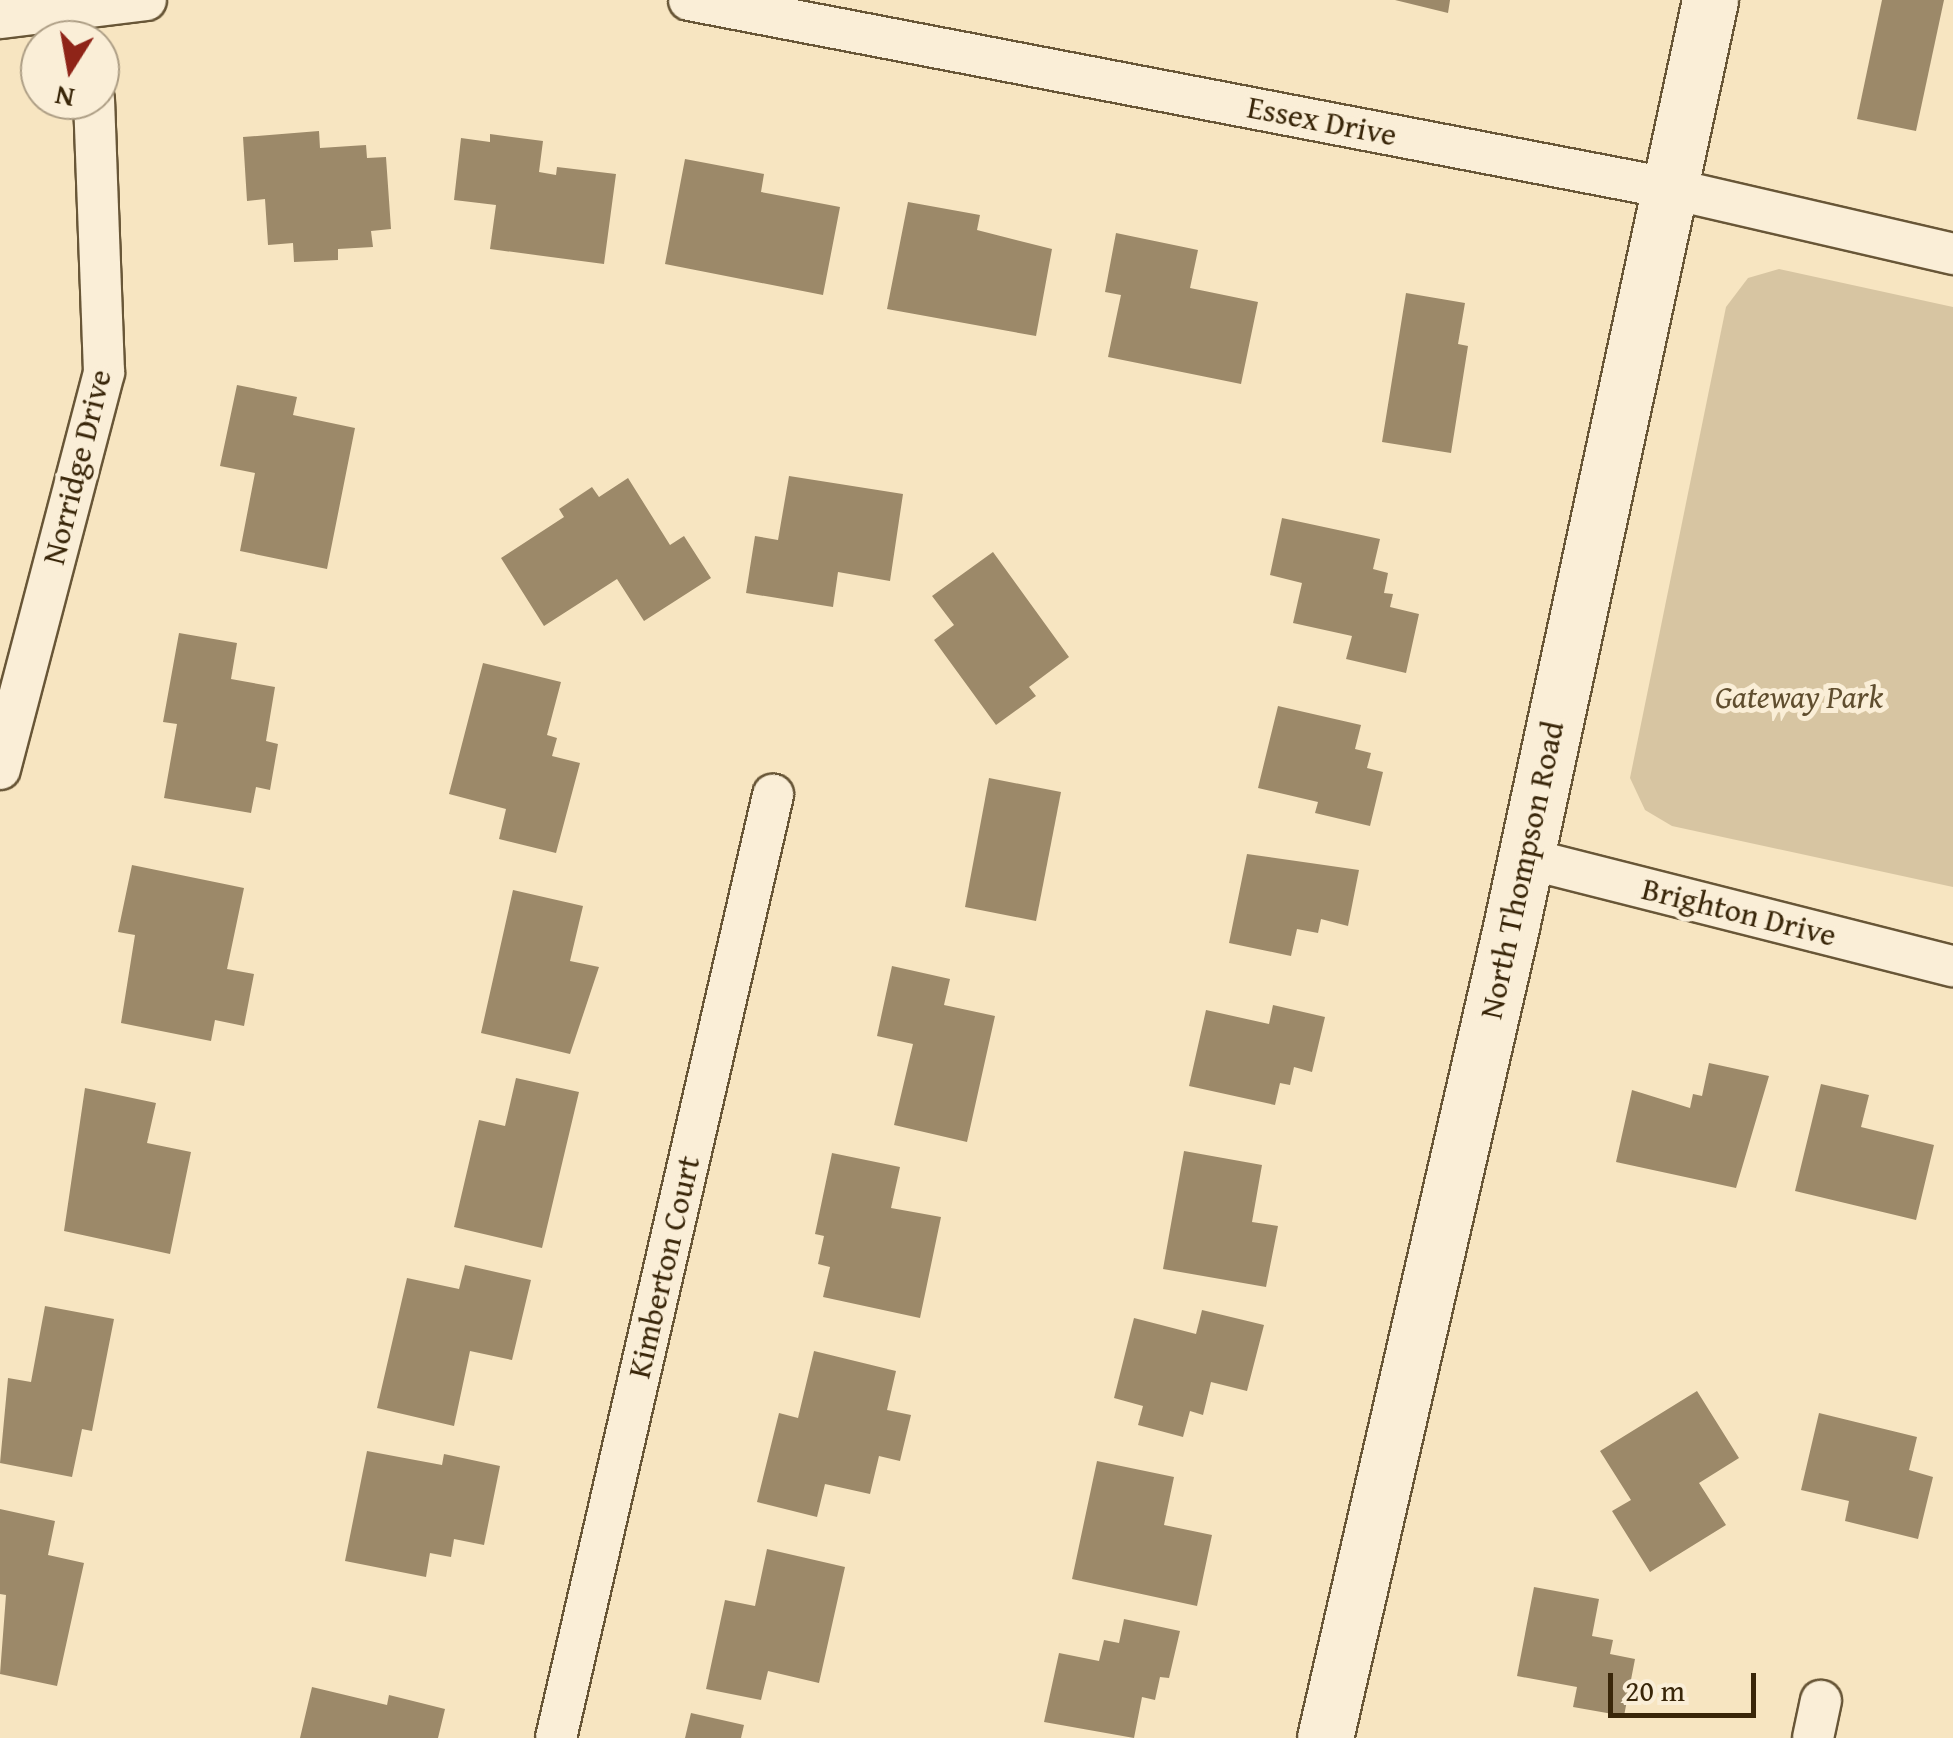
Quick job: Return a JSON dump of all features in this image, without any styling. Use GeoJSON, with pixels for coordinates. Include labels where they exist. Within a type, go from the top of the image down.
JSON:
{"type":"FeatureCollection","features":[{"type":"Feature","properties":{"kind":"street"},"geometry":{"type":"LineString","coordinates":[[94,20],[146,0]]}},
{"type":"Feature","properties":{"kind":"street","name":"Essex Drive"},"geometry":{"type":"LineString","coordinates":[[689,0],[1668,188],[1953,254]]}},
{"type":"Feature","properties":{"kind":"street","name":"North Thompson Road"},"geometry":{"type":"LineString","coordinates":[[1326,1738],[1524,858],[1710,0]]}},
{"type":"Feature","properties":{"kind":"street"},"geometry":{"type":"LineString","coordinates":[[0,18],[28,20]]}},
{"type":"Feature","properties":{"kind":"street","name":"Norridge Drive"},"geometry":{"type":"LineString","coordinates":[[0,769],[104,372],[95,120]]}},
{"type":"Feature","properties":{"kind":"street","name":"Kimberton Court"},"geometry":{"type":"LineString","coordinates":[[556,1738],[773,795]]}},
{"type":"Feature","properties":{"kind":"street","name":"Brighton Drive"},"geometry":{"type":"LineString","coordinates":[[1524,858],[1953,966]]}},
{"type":"Feature","properties":{"kind":"green space","name":"Gateway Park"},"geometry":{"type":"Polygon","coordinates":[[[1779,269],[1953,307],[1953,887],[1672,826],[1645,810],[1630,778],[1726,307],[1748,278],[1779,269]]]}},
{"type":"Feature","properties":{"kind":"building"},"geometry":{"type":"Polygon","coordinates":[[[1395,0],[1450,0],[1448,13],[1395,0]]]}},
{"type":"Feature","properties":{"kind":"building"},"geometry":{"type":"Polygon","coordinates":[[[1882,0],[1944,0],[1916,131],[1857,119],[1882,0]]]}},
{"type":"Feature","properties":{"kind":"building"},"geometry":{"type":"Polygon","coordinates":[[[319,131],[320,148],[366,145],[367,158],[386,157],[391,229],[371,231],[373,247],[338,249],[338,260],[294,262],[293,243],[268,245],[265,199],[247,201],[243,137],[319,131]]]}},
{"type":"Feature","properties":{"kind":"building"},"geometry":{"type":"Polygon","coordinates":[[[490,134],[543,141],[539,172],[556,175],[557,167],[616,174],[604,264],[490,249],[496,205],[454,200],[461,138],[490,142],[490,134]]]}},
{"type":"Feature","properties":{"kind":"building"},"geometry":{"type":"Polygon","coordinates":[[[685,159],[764,174],[761,192],[840,207],[823,295],[665,264],[685,159]]]}},
{"type":"Feature","properties":{"kind":"building"},"geometry":{"type":"Polygon","coordinates":[[[908,202],[980,215],[977,230],[1052,249],[1036,336],[887,309],[908,202]]]}},
{"type":"Feature","properties":{"kind":"building"},"geometry":{"type":"Polygon","coordinates":[[[1116,233],[1198,250],[1190,288],[1258,302],[1241,384],[1108,357],[1121,295],[1105,292],[1116,233]]]}},
{"type":"Feature","properties":{"kind":"building"},"geometry":{"type":"Polygon","coordinates":[[[1406,293],[1465,303],[1458,344],[1468,346],[1451,453],[1382,442],[1406,293]]]}},
{"type":"Feature","properties":{"kind":"building"},"geometry":{"type":"Polygon","coordinates":[[[237,385],[297,397],[293,415],[355,428],[327,569],[240,551],[255,473],[220,466],[237,385]]]}},
{"type":"Feature","properties":{"kind":"building"},"geometry":{"type":"Polygon","coordinates":[[[789,476],[903,494],[890,581],[838,572],[833,607],[746,593],[755,536],[778,540],[789,476]]]}},
{"type":"Feature","properties":{"kind":"building"},"geometry":{"type":"Polygon","coordinates":[[[628,478],[670,545],[684,536],[711,578],[644,621],[617,579],[544,626],[501,558],[564,517],[559,509],[592,487],[599,497],[628,478]]]}},
{"type":"Feature","properties":{"kind":"building"},"geometry":{"type":"Polygon","coordinates":[[[1282,518],[1380,539],[1373,569],[1388,573],[1384,593],[1393,594],[1390,607],[1419,614],[1406,673],[1346,659],[1352,636],[1293,623],[1302,583],[1270,575],[1282,518]]]}},
{"type":"Feature","properties":{"kind":"building"},"geometry":{"type":"Polygon","coordinates":[[[993,552],[1069,657],[1029,687],[1036,696],[996,725],[934,640],[954,625],[932,596],[993,552]]]}},
{"type":"Feature","properties":{"kind":"building"},"geometry":{"type":"Polygon","coordinates":[[[179,633],[237,643],[231,679],[275,687],[266,741],[278,744],[270,790],[256,787],[251,813],[164,798],[177,724],[163,722],[179,633]]]}},
{"type":"Feature","properties":{"kind":"building"},"geometry":{"type":"Polygon","coordinates":[[[483,663],[561,682],[547,735],[557,738],[552,756],[580,763],[556,853],[499,839],[506,809],[449,794],[483,663]]]}},
{"type":"Feature","properties":{"kind":"building"},"geometry":{"type":"Polygon","coordinates":[[[1278,706],[1361,725],[1355,749],[1371,753],[1367,768],[1383,772],[1370,826],[1315,813],[1318,802],[1258,788],[1278,706]]]}},
{"type":"Feature","properties":{"kind":"building"},"geometry":{"type":"Polygon","coordinates":[[[989,778],[1061,792],[1036,921],[965,907],[989,778]]]}},
{"type":"Feature","properties":{"kind":"building"},"geometry":{"type":"Polygon","coordinates":[[[1247,854],[1359,870],[1348,926],[1321,919],[1318,933],[1297,929],[1291,956],[1229,943],[1247,854]]]}},
{"type":"Feature","properties":{"kind":"building"},"geometry":{"type":"Polygon","coordinates":[[[132,865],[244,888],[227,969],[254,974],[244,1026],[215,1020],[211,1041],[121,1023],[135,935],[118,932],[132,865]]]}},
{"type":"Feature","properties":{"kind":"building"},"geometry":{"type":"Polygon","coordinates":[[[513,890],[583,906],[570,961],[599,967],[570,1054],[481,1033],[513,890]]]}},
{"type":"Feature","properties":{"kind":"building"},"geometry":{"type":"Polygon","coordinates":[[[892,966],[950,979],[944,1005],[995,1016],[967,1142],[894,1125],[913,1044],[877,1036],[892,966]]]}},
{"type":"Feature","properties":{"kind":"building"},"geometry":{"type":"Polygon","coordinates":[[[1273,1005],[1325,1017],[1312,1072],[1294,1067],[1290,1085],[1280,1083],[1275,1105],[1189,1086],[1206,1010],[1269,1024],[1273,1005]]]}},
{"type":"Feature","properties":{"kind":"building"},"geometry":{"type":"Polygon","coordinates":[[[1709,1063],[1769,1076],[1736,1188],[1616,1162],[1632,1090],[1690,1108],[1693,1094],[1702,1096],[1709,1063]]]}},
{"type":"Feature","properties":{"kind":"building"},"geometry":{"type":"Polygon","coordinates":[[[516,1078],[579,1092],[542,1248],[454,1227],[479,1120],[505,1126],[516,1078]]]}},
{"type":"Feature","properties":{"kind":"building"},"geometry":{"type":"Polygon","coordinates":[[[1821,1084],[1869,1095],[1861,1127],[1934,1145],[1916,1220],[1795,1191],[1821,1084]]]}},
{"type":"Feature","properties":{"kind":"building"},"geometry":{"type":"Polygon","coordinates":[[[85,1088],[156,1103],[147,1143],[191,1152],[170,1254],[64,1231],[85,1088]]]}},
{"type":"Feature","properties":{"kind":"building"},"geometry":{"type":"Polygon","coordinates":[[[1184,1151],[1262,1165],[1252,1222],[1278,1226],[1266,1287],[1163,1269],[1184,1151]]]}},
{"type":"Feature","properties":{"kind":"building"},"geometry":{"type":"Polygon","coordinates":[[[832,1153],[900,1167],[891,1208],[941,1217],[920,1318],[823,1297],[830,1267],[818,1264],[824,1236],[815,1234],[832,1153]]]}},
{"type":"Feature","properties":{"kind":"building"},"geometry":{"type":"Polygon","coordinates":[[[465,1265],[531,1280],[512,1360],[470,1351],[454,1426],[377,1408],[407,1278],[459,1289],[465,1265]]]}},
{"type":"Feature","properties":{"kind":"building"},"geometry":{"type":"Polygon","coordinates":[[[45,1306],[114,1319],[92,1431],[82,1429],[72,1477],[0,1463],[8,1378],[31,1382],[45,1306]]]}},
{"type":"Feature","properties":{"kind":"building"},"geometry":{"type":"Polygon","coordinates":[[[1202,1310],[1264,1325],[1247,1391],[1211,1382],[1203,1415],[1190,1411],[1183,1437],[1138,1425],[1143,1406],[1114,1398],[1134,1318],[1196,1334],[1202,1310]]]}},
{"type":"Feature","properties":{"kind":"building"},"geometry":{"type":"Polygon","coordinates":[[[814,1351],[896,1371],[887,1410],[911,1415],[900,1461],[879,1456],[870,1494],[825,1484],[817,1517],[757,1502],[779,1413],[798,1418],[814,1351]]]}},
{"type":"Feature","properties":{"kind":"building"},"geometry":{"type":"Polygon","coordinates":[[[1697,1391],[1739,1458],[1699,1483],[1726,1525],[1650,1572],[1612,1511],[1631,1500],[1600,1451],[1697,1391]]]}},
{"type":"Feature","properties":{"kind":"building"},"geometry":{"type":"Polygon","coordinates":[[[1819,1413],[1917,1437],[1909,1470],[1933,1477],[1918,1539],[1845,1521],[1849,1501],[1801,1490],[1819,1413]]]}},
{"type":"Feature","properties":{"kind":"building"},"geometry":{"type":"Polygon","coordinates":[[[367,1451],[442,1465],[444,1454],[500,1466],[484,1545],[454,1539],[451,1557],[430,1553],[426,1577],[345,1561],[367,1451]]]}},
{"type":"Feature","properties":{"kind":"building"},"geometry":{"type":"Polygon","coordinates":[[[1097,1461],[1174,1477],[1164,1525],[1212,1535],[1197,1606],[1072,1579],[1097,1461]]]}},
{"type":"Feature","properties":{"kind":"building"},"geometry":{"type":"Polygon","coordinates":[[[0,1509],[55,1521],[48,1555],[84,1563],[57,1686],[0,1674],[6,1595],[0,1594],[0,1509]]]}},
{"type":"Feature","properties":{"kind":"building"},"geometry":{"type":"Polygon","coordinates":[[[767,1549],[845,1567],[819,1683],[768,1671],[761,1700],[706,1689],[725,1600],[755,1606],[767,1549]]]}},
{"type":"Feature","properties":{"kind":"building"},"geometry":{"type":"Polygon","coordinates":[[[1534,1587],[1599,1599],[1592,1636],[1613,1640],[1610,1654],[1635,1659],[1624,1716],[1573,1707],[1577,1687],[1517,1676],[1534,1587]]]}},
{"type":"Feature","properties":{"kind":"building"},"geometry":{"type":"Polygon","coordinates":[[[1124,1619],[1180,1631],[1169,1678],[1160,1677],[1155,1700],[1142,1697],[1134,1738],[1044,1722],[1059,1653],[1099,1661],[1104,1640],[1119,1643],[1124,1619]]]}},
{"type":"Feature","properties":{"kind":"building"},"geometry":{"type":"Polygon","coordinates":[[[312,1687],[387,1705],[389,1695],[445,1709],[438,1738],[300,1738],[312,1687]]]}},
{"type":"Feature","properties":{"kind":"building"},"geometry":{"type":"Polygon","coordinates":[[[691,1713],[744,1725],[741,1738],[685,1738],[691,1713]]]}}]}
